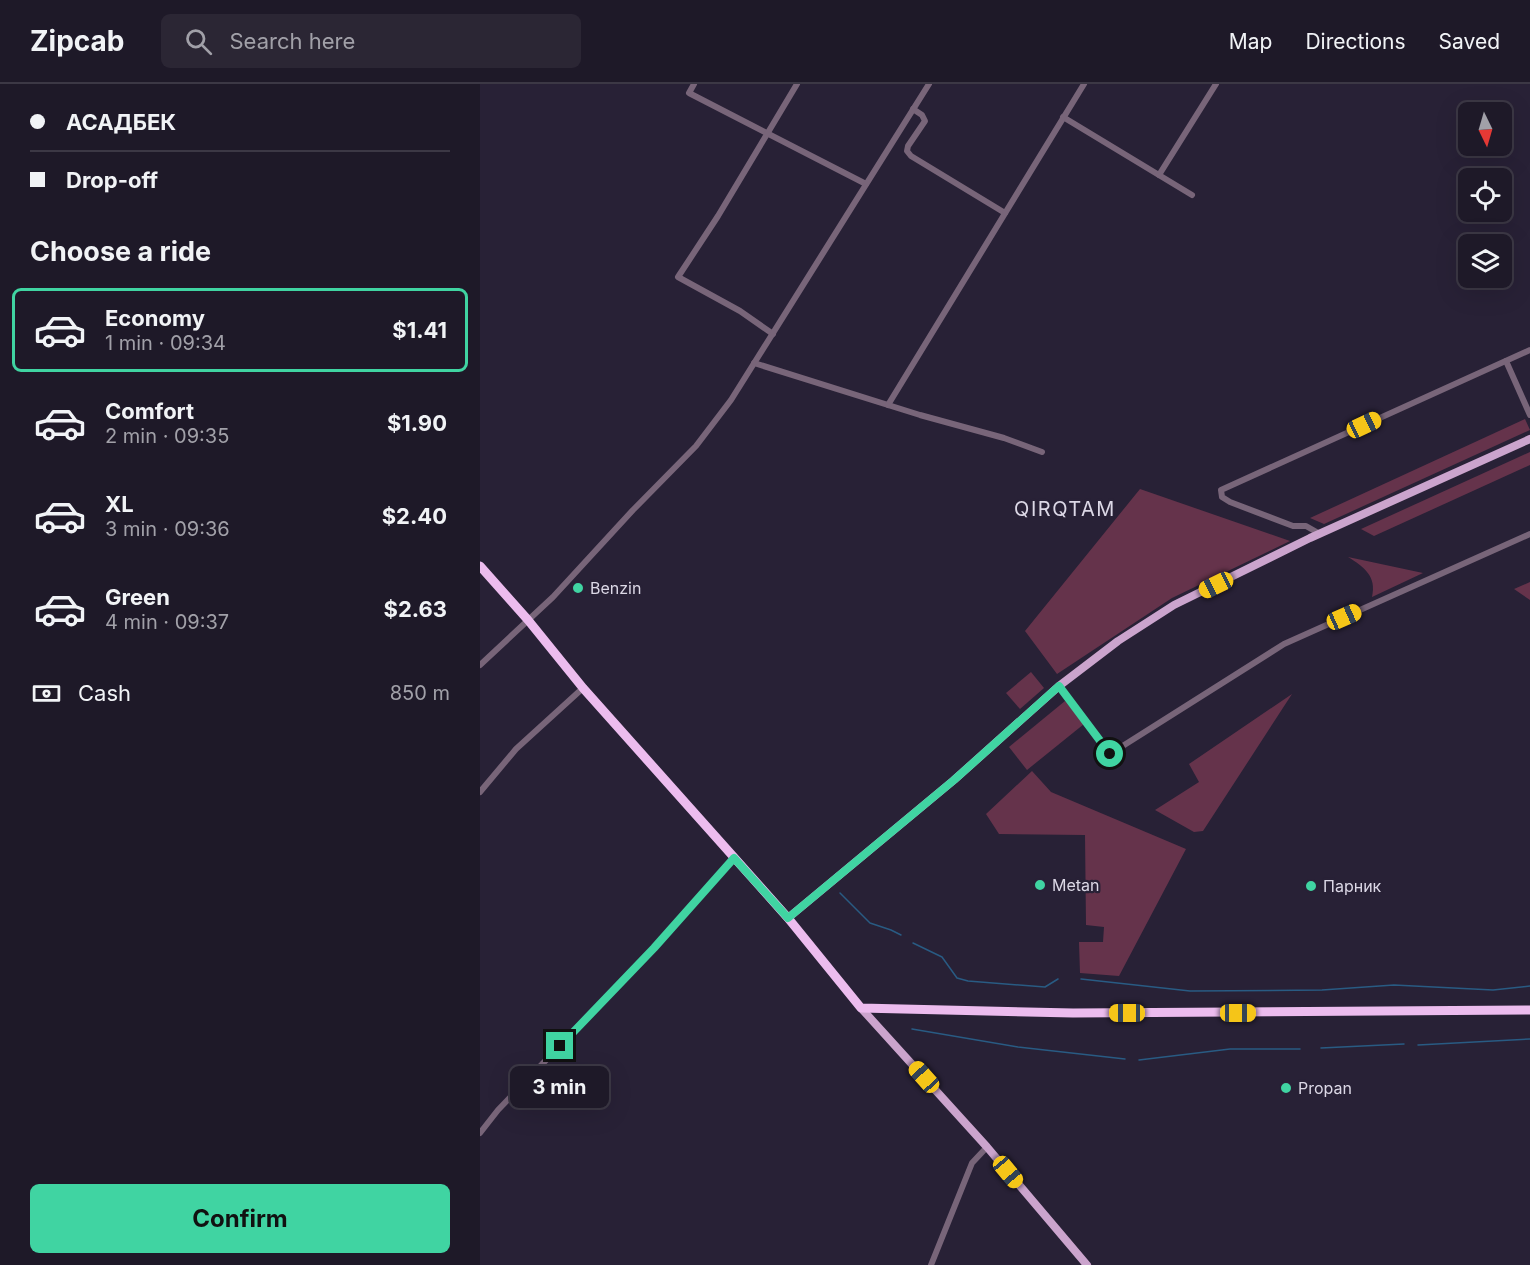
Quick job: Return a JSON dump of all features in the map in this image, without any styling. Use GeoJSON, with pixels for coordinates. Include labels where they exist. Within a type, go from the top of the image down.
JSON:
{"type":"FeatureCollection","features":[{"type":"Feature","properties":{"kind":"highway"},"geometry":{"type":"LineString","coordinates":[[480,566],[528,620],[583,688],[788,918],[861,1008],[1073,1013],[1530,1011]]}},
{"type":"Feature","properties":{"kind":"main road"},"geometry":{"type":"LineString","coordinates":[[788,918],[945,788],[1059,686],[1118,641],[1174,605],[1320,534],[1530,439]]}},
{"type":"Feature","properties":{"kind":"main road"},"geometry":{"type":"LineString","coordinates":[[861,1008],[987,1147],[1087,1265]]}},
{"type":"Feature","properties":{"kind":"street"},"geometry":{"type":"LineString","coordinates":[[694,84],[689,93],[769,132],[866,184]]}},
{"type":"Feature","properties":{"kind":"street"},"geometry":{"type":"LineString","coordinates":[[773,333],[740,311],[678,277],[797,84]]}},
{"type":"Feature","properties":{"kind":"street"},"geometry":{"type":"LineString","coordinates":[[480,664],[553,597],[696,446],[731,400],[929,84]]}},
{"type":"Feature","properties":{"kind":"street"},"geometry":{"type":"LineString","coordinates":[[888,405],[1084,84]]}},
{"type":"Feature","properties":{"kind":"street"},"geometry":{"type":"LineString","coordinates":[[1159,175],[1216,84]]}},
{"type":"Feature","properties":{"kind":"street"},"geometry":{"type":"LineString","coordinates":[[913,109],[922,115],[924,121],[908,146],[907,151],[911,156],[1005,213]]}},
{"type":"Feature","properties":{"kind":"street"},"geometry":{"type":"LineString","coordinates":[[1063,117],[1192,195]]}},
{"type":"Feature","properties":{"kind":"street"},"geometry":{"type":"LineString","coordinates":[[1320,534],[1306,526],[1293,526],[1230,502],[1222,497],[1221,490],[1530,350]]}},
{"type":"Feature","properties":{"kind":"street"},"geometry":{"type":"LineString","coordinates":[[1506,361],[1530,415]]}},
{"type":"Feature","properties":{"kind":"street"},"geometry":{"type":"LineString","coordinates":[[754,363],[1004,438],[1042,452]]}},
{"type":"Feature","properties":{"kind":"street"},"geometry":{"type":"LineString","coordinates":[[1059,686],[1110,754],[1284,644],[1530,534]]}},
{"type":"Feature","properties":{"kind":"street"},"geometry":{"type":"LineString","coordinates":[[480,792],[516,749],[583,688]]}},
{"type":"Feature","properties":{"kind":"street"},"geometry":{"type":"LineString","coordinates":[[480,1133],[498,1110],[654,948],[734,858]]}},
{"type":"Feature","properties":{"kind":"street"},"geometry":{"type":"LineString","coordinates":[[931,1265],[972,1163],[987,1147]]}},
{"type":"Feature","properties":{"kind":"shaded area"},"geometry":{"type":"Polygon","coordinates":[[[1525,419],[1530,430],[1324,524],[1310,518],[1525,419]]]}},
{"type":"Feature","properties":{"kind":"shaded area"},"geometry":{"type":"Polygon","coordinates":[[[1530,452],[1530,465],[1374,536],[1361,529],[1530,452]]]}},
{"type":"Feature","properties":{"kind":"shaded area"},"geometry":{"type":"Polygon","coordinates":[[[1140,489],[1290,541],[1172,598],[1057,674],[1025,631],[1140,489]]]}},
{"type":"Feature","properties":{"kind":"shaded area"},"geometry":{"type":"Polygon","coordinates":[[[1348,557],[1423,573],[1372,597],[1373,583],[1368,573],[1348,557]]]}},
{"type":"Feature","properties":{"kind":"shaded area"},"geometry":{"type":"Polygon","coordinates":[[[1530,582],[1530,600],[1514,589],[1530,582]]]}},
{"type":"Feature","properties":{"kind":"shaded area"},"geometry":{"type":"Polygon","coordinates":[[[1031,672],[1044,688],[1020,709],[1006,693],[1031,672]]]}},
{"type":"Feature","properties":{"kind":"shaded area"},"geometry":{"type":"Polygon","coordinates":[[[1292,694],[1203,831],[1194,832],[1155,810],[1199,782],[1189,764],[1292,694]]]}},
{"type":"Feature","properties":{"kind":"shaded area"},"geometry":{"type":"Polygon","coordinates":[[[1065,701],[1084,724],[1027,770],[1009,747],[1065,701]]]}},
{"type":"Feature","properties":{"kind":"shaded area"},"geometry":{"type":"Polygon","coordinates":[[[1032,771],[1051,792],[1186,849],[1119,976],[1080,973],[1079,942],[1103,942],[1104,927],[1086,925],[1085,835],[999,834],[986,814],[1032,771]]]}},
{"type":"Feature","properties":{"kind":"waterway"},"geometry":{"type":"LineString","coordinates":[[840,893],[870,923],[901,935]]}},
{"type":"Feature","properties":{"kind":"waterway"},"geometry":{"type":"LineString","coordinates":[[913,943],[942,957],[957,978],[968,981],[1045,987],[1058,979]]}},
{"type":"Feature","properties":{"kind":"waterway"},"geometry":{"type":"LineString","coordinates":[[1081,979],[1190,991],[1322,990],[1394,985],[1493,990],[1530,986]]}},
{"type":"Feature","properties":{"kind":"waterway"},"geometry":{"type":"LineString","coordinates":[[912,1029],[1018,1047],[1125,1059]]}},
{"type":"Feature","properties":{"kind":"waterway"},"geometry":{"type":"LineString","coordinates":[[1418,1045],[1530,1039]]}},
{"type":"Feature","properties":{"kind":"waterway"},"geometry":{"type":"LineString","coordinates":[[1321,1048],[1404,1044]]}},
{"type":"Feature","properties":{"kind":"waterway"},"geometry":{"type":"LineString","coordinates":[[1139,1060],[1230,1049],[1300,1049]]}},
{"type":"Feature","properties":{"kind":"place","name":"Benzin"},"geometry":{"type":"Point","coordinates":[578,588]}},
{"type":"Feature","properties":{"kind":"place","name":"Metan"},"geometry":{"type":"Point","coordinates":[1040,885]}},
{"type":"Feature","properties":{"kind":"place","name":"Парник"},"geometry":{"type":"Point","coordinates":[1311,886]}},
{"type":"Feature","properties":{"kind":"place","name":"Propan"},"geometry":{"type":"Point","coordinates":[1286,1088]}},
{"type":"Feature","properties":{"kind":"district","name":"QIRQTAM"},"geometry":{"type":"Point","coordinates":[1065,509]}},
{"type":"Feature","properties":{"kind":"route"},"geometry":{"type":"LineString","coordinates":[[560,1046],[654,948],[734,858],[788,918],[954,780],[1059,686],[1110,754]]}}]}
